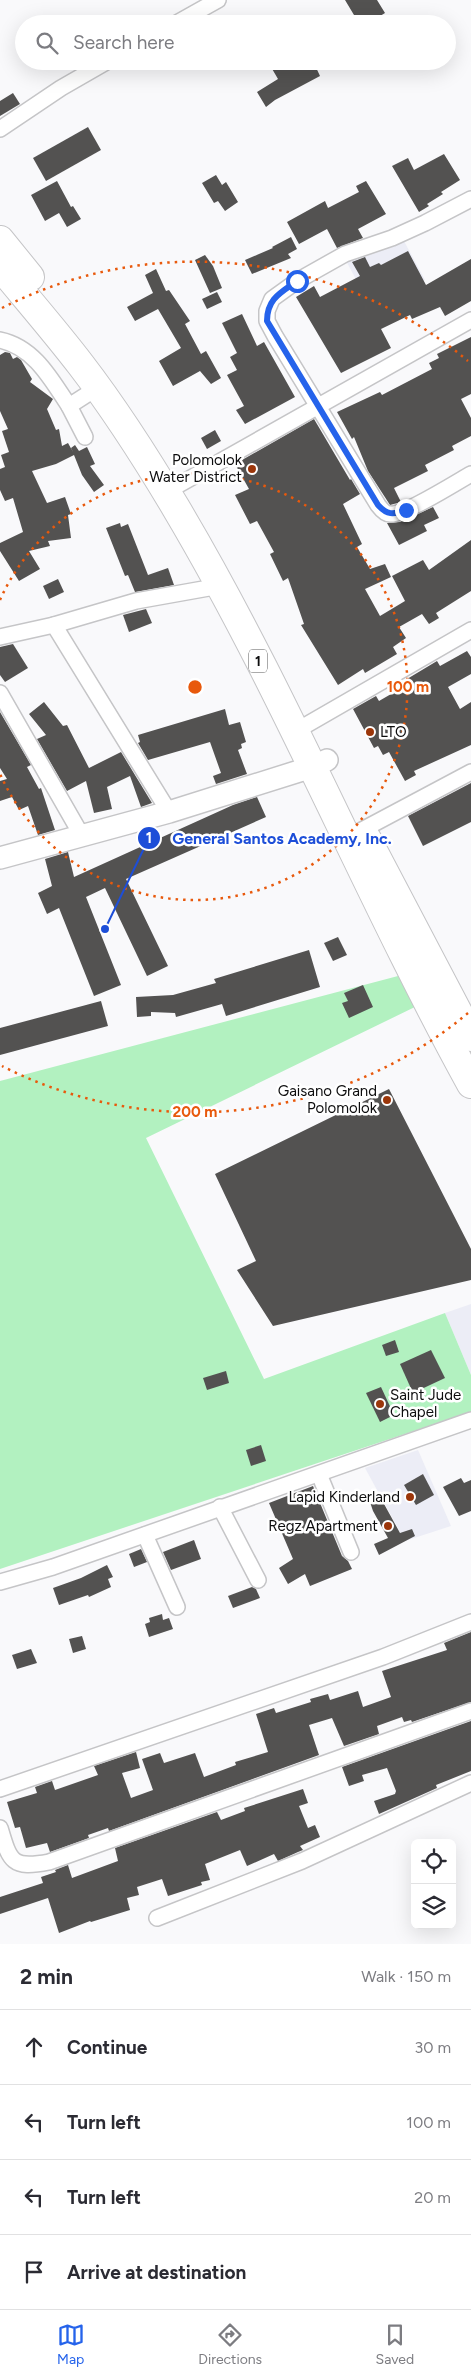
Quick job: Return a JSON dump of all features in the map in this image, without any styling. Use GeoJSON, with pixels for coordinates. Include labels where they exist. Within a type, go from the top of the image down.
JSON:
{"type":"FeatureCollection","features":[{"type":"Feature","properties":{"kind":"highway","name":"1"},"geometry":{"type":"LineString","coordinates":[[0,240],[91,358],[172,488],[220,586],[301,729]]}},
{"type":"Feature","properties":{"kind":"highway","name":"1"},"geometry":{"type":"LineString","coordinates":[[0,266],[82,366],[146,460],[207,528],[319,764],[380,906],[471,1084]]}},
{"type":"Feature","properties":{"kind":"highway","name":"1"},"geometry":{"type":"LineString","coordinates":[[319,764],[362,830],[471,1037]]}},
{"type":"Feature","properties":{"kind":"street"},"geometry":{"type":"LineString","coordinates":[[192,15],[218,0]]}},
{"type":"Feature","properties":{"kind":"street"},"geometry":{"type":"LineString","coordinates":[[0,129],[61,88],[92,70]]}},
{"type":"Feature","properties":{"kind":"street"},"geometry":{"type":"LineString","coordinates":[[471,198],[400,234],[345,254],[297,281],[272,299],[267,311],[267,321],[384,512],[391,515],[406,510],[471,474]]}},
{"type":"Feature","properties":{"kind":"street"},"geometry":{"type":"LineString","coordinates":[[172,488],[471,320]]}},
{"type":"Feature","properties":{"kind":"street"},"geometry":{"type":"LineString","coordinates":[[0,340],[8,341],[31,355],[43,367],[69,406],[85,437]]}},
{"type":"Feature","properties":{"kind":"street"},"geometry":{"type":"LineString","coordinates":[[69,406],[97,388]]}},
{"type":"Feature","properties":{"kind":"street"},"geometry":{"type":"LineString","coordinates":[[0,637],[136,601],[220,586]]}},
{"type":"Feature","properties":{"kind":"street"},"geometry":{"type":"LineString","coordinates":[[54,624],[169,812]]}},
{"type":"Feature","properties":{"kind":"street"},"geometry":{"type":"LineString","coordinates":[[301,729],[471,630]]}},
{"type":"Feature","properties":{"kind":"street"},"geometry":{"type":"LineString","coordinates":[[0,693],[82,836]]}},
{"type":"Feature","properties":{"kind":"street"},"geometry":{"type":"LineString","coordinates":[[0,858],[169,812],[319,764]]}},
{"type":"Feature","properties":{"kind":"street"},"geometry":{"type":"LineString","coordinates":[[362,830],[471,772]]}},
{"type":"Feature","properties":{"kind":"street"},"geometry":{"type":"LineString","coordinates":[[0,1582],[53,1567],[471,1420]]}},
{"type":"Feature","properties":{"kind":"street"},"geometry":{"type":"LineString","coordinates":[[319,1474],[352,1552]]}},
{"type":"Feature","properties":{"kind":"street"},"geometry":{"type":"LineString","coordinates":[[220,1507],[258,1580]]}},
{"type":"Feature","properties":{"kind":"street"},"geometry":{"type":"LineString","coordinates":[[145,1535],[177,1607]]}},
{"type":"Feature","properties":{"kind":"street"},"geometry":{"type":"LineString","coordinates":[[0,1789],[383,1657],[471,1622]]}},
{"type":"Feature","properties":{"kind":"street"},"geometry":{"type":"LineString","coordinates":[[0,1828],[8,1856],[16,1862],[26,1865],[49,1862],[471,1711]]}},
{"type":"Feature","properties":{"kind":"street"},"geometry":{"type":"LineString","coordinates":[[157,1918],[302,1861],[471,1783]]}},
{"type":"Feature","properties":{"kind":"shaded area"},"geometry":{"type":"Polygon","coordinates":[[[398,230],[425,280],[371,307],[345,259],[398,230]]]}},
{"type":"Feature","properties":{"kind":"shaded area"},"geometry":{"type":"Polygon","coordinates":[[[471,1304],[471,1375],[445,1313],[471,1304]]]}},
{"type":"Feature","properties":{"kind":"shaded area","name":"Lapid Kinderland"},"geometry":{"type":"Polygon","coordinates":[[[418,1450],[451,1526],[405,1541],[365,1468],[418,1450]]]}},
{"type":"Feature","properties":{"kind":"green space"},"geometry":{"type":"Polygon","coordinates":[[[398,976],[421,1004],[146,1138],[264,1379],[445,1313],[471,1375],[471,1412],[0,1569],[0,1081],[398,976]]]}},
{"type":"Feature","properties":{"kind":"building"},"geometry":{"type":"Polygon","coordinates":[[[345,0],[377,0],[385,13],[382,15],[354,15],[345,0]]]}},
{"type":"Feature","properties":{"kind":"building"},"geometry":{"type":"Polygon","coordinates":[[[273,70],[317,70],[320,76],[275,100],[266,107],[257,92],[278,79],[273,70]]]}},
{"type":"Feature","properties":{"kind":"building"},"geometry":{"type":"Polygon","coordinates":[[[13,93],[20,104],[0,116],[0,101],[13,93]]]}},
{"type":"Feature","properties":{"kind":"building"},"geometry":{"type":"Polygon","coordinates":[[[88,127],[101,150],[46,181],[33,158],[88,127]]]}},
{"type":"Feature","properties":{"kind":"building"},"geometry":{"type":"Polygon","coordinates":[[[444,154],[460,180],[441,192],[443,194],[427,204],[429,206],[419,212],[392,166],[408,158],[414,170],[444,154]]]}},
{"type":"Feature","properties":{"kind":"building"},"geometry":{"type":"Polygon","coordinates":[[[216,175],[222,185],[226,182],[238,202],[225,211],[218,201],[214,203],[202,183],[216,175]]]}},
{"type":"Feature","properties":{"kind":"building"},"geometry":{"type":"Polygon","coordinates":[[[57,181],[71,207],[73,206],[81,219],[67,227],[59,213],[45,221],[31,195],[57,181]]]}},
{"type":"Feature","properties":{"kind":"building"},"geometry":{"type":"Polygon","coordinates":[[[366,181],[386,214],[358,229],[363,238],[337,248],[327,229],[299,244],[287,222],[325,201],[328,208],[359,192],[356,186],[366,181]]]}},
{"type":"Feature","properties":{"kind":"building"},"geometry":{"type":"Polygon","coordinates":[[[291,237],[297,249],[288,254],[291,258],[252,274],[245,260],[273,248],[291,237]]]}},
{"type":"Feature","properties":{"kind":"building"},"geometry":{"type":"Polygon","coordinates":[[[408,251],[426,285],[471,259],[471,301],[445,316],[440,307],[412,319],[410,315],[381,329],[391,348],[341,373],[296,297],[314,286],[320,297],[360,276],[352,262],[365,257],[370,267],[379,263],[381,265],[408,251]]]}},
{"type":"Feature","properties":{"kind":"building"},"geometry":{"type":"Polygon","coordinates":[[[205,255],[213,266],[222,288],[210,293],[195,260],[205,255]]]}},
{"type":"Feature","properties":{"kind":"building"},"geometry":{"type":"Polygon","coordinates":[[[156,269],[166,291],[169,290],[190,321],[185,324],[201,354],[206,351],[221,378],[211,384],[200,371],[173,386],[159,361],[181,348],[158,309],[135,321],[127,307],[153,293],[145,275],[156,269]]]}},
{"type":"Feature","properties":{"kind":"building"},"geometry":{"type":"Polygon","coordinates":[[[217,292],[222,302],[207,309],[202,299],[217,292]]]}},
{"type":"Feature","properties":{"kind":"building"},"geometry":{"type":"Polygon","coordinates":[[[242,314],[257,346],[264,342],[295,397],[245,424],[236,410],[244,406],[227,375],[237,370],[230,357],[237,353],[222,323],[242,314]]]}},
{"type":"Feature","properties":{"kind":"building"},"geometry":{"type":"Polygon","coordinates":[[[471,337],[471,394],[461,399],[471,418],[471,436],[452,446],[454,450],[425,465],[428,471],[394,488],[401,502],[390,505],[368,471],[354,437],[352,439],[337,412],[380,392],[382,395],[432,369],[429,363],[439,358],[437,354],[471,337]]]}},
{"type":"Feature","properties":{"kind":"building"},"geometry":{"type":"Polygon","coordinates":[[[5,352],[10,353],[13,359],[17,357],[21,360],[32,379],[30,382],[53,399],[47,409],[56,430],[59,429],[62,446],[68,443],[73,452],[71,448],[75,445],[79,451],[87,447],[95,464],[90,466],[104,485],[94,492],[82,475],[74,455],[56,464],[32,471],[47,503],[65,497],[71,514],[68,515],[71,538],[48,541],[50,546],[29,551],[40,569],[19,581],[0,551],[0,543],[23,532],[13,498],[5,501],[0,490],[0,469],[5,467],[1,455],[9,452],[2,431],[8,429],[0,411],[0,355],[5,352]]]}},
{"type":"Feature","properties":{"kind":"building"},"geometry":{"type":"Polygon","coordinates":[[[314,419],[360,494],[343,504],[362,544],[357,547],[370,569],[385,564],[391,577],[365,589],[380,616],[405,601],[392,576],[423,560],[429,570],[471,540],[471,591],[436,613],[439,618],[429,624],[422,614],[399,627],[406,638],[393,647],[397,654],[365,673],[363,669],[338,685],[301,625],[304,624],[288,578],[283,581],[270,554],[274,552],[257,521],[250,524],[235,495],[249,489],[235,464],[314,419]]]}},
{"type":"Feature","properties":{"kind":"building"},"geometry":{"type":"Polygon","coordinates":[[[215,430],[221,441],[207,449],[201,438],[215,430]]]}},
{"type":"Feature","properties":{"kind":"building"},"geometry":{"type":"Polygon","coordinates":[[[433,507],[439,518],[424,525],[427,531],[399,545],[387,523],[400,522],[433,507]]]}},
{"type":"Feature","properties":{"kind":"building"},"geometry":{"type":"Polygon","coordinates":[[[120,523],[121,527],[128,524],[148,575],[168,568],[174,585],[135,592],[128,575],[125,576],[106,528],[120,523]]]}},
{"type":"Feature","properties":{"kind":"building"},"geometry":{"type":"Polygon","coordinates":[[[58,579],[64,592],[49,599],[43,586],[58,579]]]}},
{"type":"Feature","properties":{"kind":"building"},"geometry":{"type":"Polygon","coordinates":[[[146,609],[152,623],[129,632],[123,615],[146,609]]]}},
{"type":"Feature","properties":{"kind":"building"},"geometry":{"type":"Polygon","coordinates":[[[13,644],[28,668],[5,682],[0,675],[0,647],[13,644]]]}},
{"type":"Feature","properties":{"kind":"building"},"geometry":{"type":"Polygon","coordinates":[[[467,651],[471,657],[471,674],[448,687],[460,709],[471,702],[471,745],[414,771],[416,775],[405,781],[389,752],[383,755],[378,746],[374,748],[353,709],[376,696],[379,701],[398,690],[404,685],[402,682],[437,661],[440,666],[467,651]]]}},
{"type":"Feature","properties":{"kind":"building"},"geometry":{"type":"Polygon","coordinates":[[[44,702],[63,726],[67,725],[89,768],[121,752],[152,803],[141,807],[130,776],[107,787],[112,809],[94,813],[86,781],[67,791],[37,739],[46,735],[29,714],[44,702]]]}},
{"type":"Feature","properties":{"kind":"building"},"geometry":{"type":"Polygon","coordinates":[[[225,709],[229,725],[240,722],[246,742],[241,744],[242,748],[238,750],[247,774],[216,784],[213,776],[221,773],[210,742],[148,760],[138,743],[140,742],[138,735],[225,709]]]}},
{"type":"Feature","properties":{"kind":"building"},"geometry":{"type":"Polygon","coordinates":[[[0,712],[31,765],[27,767],[39,789],[41,788],[55,830],[38,835],[28,806],[19,810],[12,797],[0,801],[0,781],[7,779],[0,768],[0,712]]]}},
{"type":"Feature","properties":{"kind":"building"},"geometry":{"type":"Polygon","coordinates":[[[471,783],[471,822],[423,846],[408,816],[471,783]]]}},
{"type":"Feature","properties":{"kind":"building"},"geometry":{"type":"Polygon","coordinates":[[[257,797],[266,817],[126,879],[168,966],[147,976],[105,888],[86,897],[121,985],[94,996],[59,908],[47,914],[38,893],[52,886],[45,859],[68,852],[74,877],[233,805],[257,797]]]}},
{"type":"Feature","properties":{"kind":"building"},"geometry":{"type":"Polygon","coordinates":[[[338,937],[347,955],[333,961],[324,943],[338,937]]]}},
{"type":"Feature","properties":{"kind":"building"},"geometry":{"type":"Polygon","coordinates":[[[309,950],[320,987],[226,1016],[222,1004],[176,1017],[175,1013],[151,1012],[151,1016],[137,1017],[136,997],[173,995],[216,983],[214,979],[309,950]]]}},
{"type":"Feature","properties":{"kind":"building"},"geometry":{"type":"Polygon","coordinates":[[[363,985],[373,1007],[349,1018],[342,1003],[348,1001],[344,993],[363,985]]]}},
{"type":"Feature","properties":{"kind":"building"},"geometry":{"type":"Polygon","coordinates":[[[101,1001],[108,1026],[0,1055],[0,1028],[101,1001]]]}},
{"type":"Feature","properties":{"kind":"building"},"geometry":{"type":"Polygon","coordinates":[[[389,1089],[471,1249],[471,1280],[273,1326],[237,1270],[256,1261],[215,1174],[389,1089]]]}},
{"type":"Feature","properties":{"kind":"building"},"geometry":{"type":"Polygon","coordinates":[[[395,1340],[399,1352],[386,1356],[382,1345],[395,1340]]]}},
{"type":"Feature","properties":{"kind":"building"},"geometry":{"type":"Polygon","coordinates":[[[431,1350],[445,1378],[413,1393],[400,1364],[431,1350]]]}},
{"type":"Feature","properties":{"kind":"building"},"geometry":{"type":"Polygon","coordinates":[[[226,1371],[229,1383],[207,1390],[203,1378],[226,1371]]]}},
{"type":"Feature","properties":{"kind":"building","name":"Saint Jude Chapel"},"geometry":{"type":"Polygon","coordinates":[[[381,1387],[394,1415],[380,1422],[366,1393],[381,1387]]]}},
{"type":"Feature","properties":{"kind":"building"},"geometry":{"type":"Polygon","coordinates":[[[261,1445],[266,1461],[251,1466],[246,1450],[261,1445]]]}},
{"type":"Feature","properties":{"kind":"building"},"geometry":{"type":"Polygon","coordinates":[[[423,1474],[434,1495],[416,1505],[404,1485],[423,1474]]]}},
{"type":"Feature","properties":{"kind":"building"},"geometry":{"type":"Polygon","coordinates":[[[461,1478],[464,1483],[471,1480],[471,1511],[459,1516],[443,1487],[461,1478]]]}},
{"type":"Feature","properties":{"kind":"building"},"geometry":{"type":"Polygon","coordinates":[[[313,1486],[342,1556],[348,1561],[352,1569],[310,1586],[305,1574],[288,1584],[279,1568],[293,1559],[269,1503],[313,1486]]]}},
{"type":"Feature","properties":{"kind":"building"},"geometry":{"type":"Polygon","coordinates":[[[378,1493],[400,1533],[412,1529],[415,1536],[379,1555],[374,1544],[388,1538],[373,1511],[368,1496],[378,1493]]]}},
{"type":"Feature","properties":{"kind":"building"},"geometry":{"type":"Polygon","coordinates":[[[194,1540],[201,1559],[171,1570],[163,1552],[194,1540]]]}},
{"type":"Feature","properties":{"kind":"building"},"geometry":{"type":"Polygon","coordinates":[[[141,1549],[147,1562],[134,1567],[129,1554],[141,1549]]]}},
{"type":"Feature","properties":{"kind":"building"},"geometry":{"type":"Polygon","coordinates":[[[107,1565],[113,1577],[108,1579],[111,1587],[89,1597],[88,1595],[59,1605],[53,1588],[81,1578],[107,1565]]]}},
{"type":"Feature","properties":{"kind":"building"},"geometry":{"type":"Polygon","coordinates":[[[252,1587],[256,1589],[260,1598],[233,1608],[228,1596],[252,1587]]]}},
{"type":"Feature","properties":{"kind":"building"},"geometry":{"type":"Polygon","coordinates":[[[162,1614],[163,1620],[169,1618],[173,1629],[149,1637],[145,1624],[150,1622],[149,1618],[162,1614]]]}},
{"type":"Feature","properties":{"kind":"building"},"geometry":{"type":"Polygon","coordinates":[[[471,1632],[471,1702],[412,1722],[411,1720],[404,1722],[402,1717],[377,1726],[379,1734],[344,1746],[332,1718],[309,1725],[319,1755],[109,1831],[108,1828],[88,1835],[89,1838],[50,1852],[47,1843],[26,1848],[20,1827],[15,1828],[7,1802],[37,1793],[35,1787],[52,1781],[55,1790],[98,1775],[94,1766],[136,1752],[140,1768],[122,1773],[131,1798],[153,1790],[142,1759],[160,1753],[164,1763],[195,1753],[204,1777],[236,1765],[235,1762],[268,1752],[256,1714],[274,1708],[276,1713],[311,1702],[310,1699],[328,1694],[330,1700],[358,1691],[363,1707],[391,1697],[382,1671],[447,1650],[444,1643],[471,1632]]]}},
{"type":"Feature","properties":{"kind":"building"},"geometry":{"type":"Polygon","coordinates":[[[82,1636],[86,1649],[73,1653],[69,1639],[82,1636]]]}},
{"type":"Feature","properties":{"kind":"building"},"geometry":{"type":"Polygon","coordinates":[[[31,1649],[37,1663],[17,1669],[12,1655],[31,1649]]]}},
{"type":"Feature","properties":{"kind":"building"},"geometry":{"type":"Polygon","coordinates":[[[471,1721],[471,1771],[436,1785],[437,1788],[379,1814],[374,1801],[395,1794],[396,1791],[387,1768],[362,1775],[364,1781],[349,1786],[342,1767],[471,1721]]]}},
{"type":"Feature","properties":{"kind":"building"},"geometry":{"type":"Polygon","coordinates":[[[303,1789],[308,1803],[299,1806],[308,1828],[315,1825],[320,1837],[300,1846],[303,1850],[278,1861],[274,1854],[247,1866],[240,1850],[205,1864],[210,1880],[201,1882],[202,1885],[168,1896],[162,1879],[137,1887],[139,1895],[127,1898],[130,1910],[90,1921],[59,1933],[48,1898],[0,1914],[0,1897],[43,1883],[41,1877],[56,1872],[55,1870],[68,1865],[72,1878],[118,1861],[115,1848],[217,1812],[221,1820],[245,1811],[244,1808],[303,1789]]]}},
{"type":"Feature","properties":{"kind":"place","name":"Polomolok Water District"},"geometry":{"type":"Point","coordinates":[252,469]}},
{"type":"Feature","properties":{"kind":"place","name":"LTO"},"geometry":{"type":"Point","coordinates":[370,732]}},
{"type":"Feature","properties":{"kind":"place","name":"General Santos Academy, Inc."},"geometry":{"type":"Point","coordinates":[105,929]}},
{"type":"Feature","properties":{"kind":"place","name":"Gaisano Grand Polomolok"},"geometry":{"type":"Point","coordinates":[387,1100]}},
{"type":"Feature","properties":{"kind":"place","name":"Saint Jude Chapel"},"geometry":{"type":"Point","coordinates":[380,1404]}},
{"type":"Feature","properties":{"kind":"place","name":"Lapid Kinderland"},"geometry":{"type":"Point","coordinates":[410,1497]}},
{"type":"Feature","properties":{"kind":"place","name":"Regz Apartment"},"geometry":{"type":"Point","coordinates":[388,1526]}},
{"type":"Feature","properties":{"kind":"route"},"geometry":{"type":"LineString","coordinates":[[297,281],[272,299],[267,311],[267,321],[378,505],[384,512],[391,515],[406,510]]}}]}
